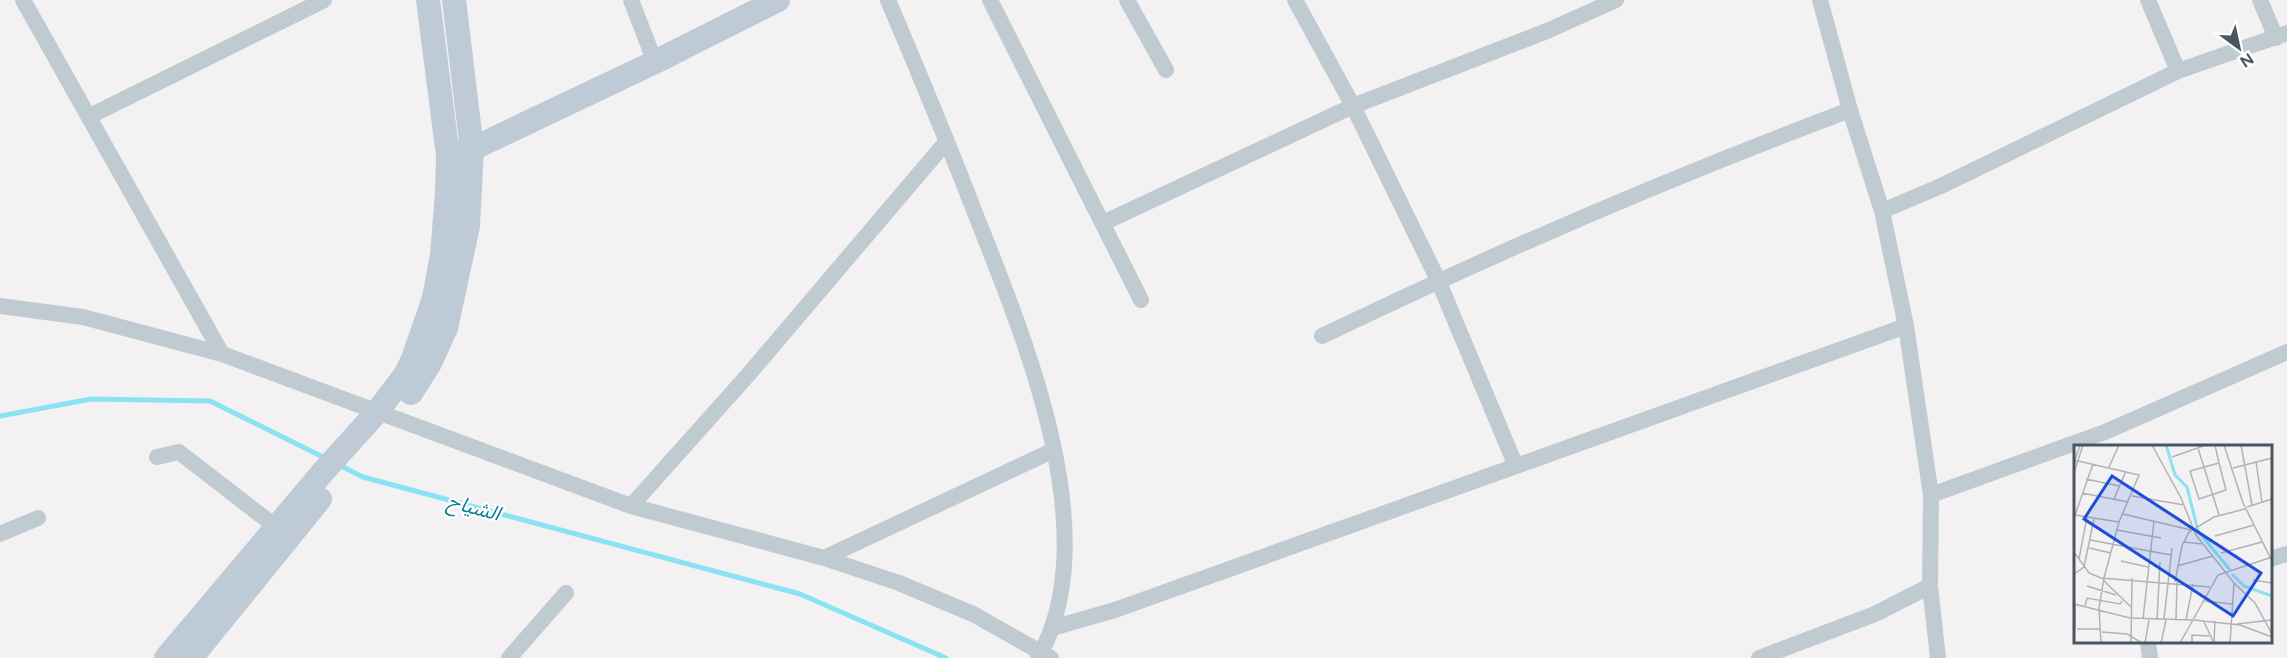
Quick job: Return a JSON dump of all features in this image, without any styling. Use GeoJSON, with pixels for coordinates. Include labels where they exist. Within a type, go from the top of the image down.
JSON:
{"type":"FeatureCollection","features":[{"type":"Feature","properties":{"kind":"main road"},"geometry":{"type":"LineString","coordinates":[[385,414],[405,375],[434,298],[446,225],[448,156],[428,0]]}},
{"type":"Feature","properties":{"kind":"main road"},"geometry":{"type":"LineString","coordinates":[[191,658],[327,478],[430,363],[446,328],[468,226],[472,149],[454,0]]}},
{"type":"Feature","properties":{"kind":"main road"},"geometry":{"type":"LineString","coordinates":[[448,156],[472,149],[655,62],[778,0]]}},
{"type":"Feature","properties":{"kind":"main road"},"geometry":{"type":"LineString","coordinates":[[166,658],[276,527],[327,478]]}},
{"type":"Feature","properties":{"kind":"street"},"geometry":{"type":"LineString","coordinates":[[23,0],[222,354]]}},
{"type":"Feature","properties":{"kind":"street"},"geometry":{"type":"LineString","coordinates":[[90,116],[324,0]]}},
{"type":"Feature","properties":{"kind":"street"},"geometry":{"type":"LineString","coordinates":[[631,0],[655,62]]}},
{"type":"Feature","properties":{"kind":"street"},"geometry":{"type":"LineString","coordinates":[[0,306],[83,317],[222,354],[632,506],[825,558],[898,583],[973,614],[1043,656],[1052,628],[1064,572],[1065,536],[1052,451],[1039,388],[1018,325],[947,141],[888,0]]}},
{"type":"Feature","properties":{"kind":"street"},"geometry":{"type":"LineString","coordinates":[[990,0],[1141,300]]}},
{"type":"Feature","properties":{"kind":"street"},"geometry":{"type":"LineString","coordinates":[[1127,0],[1166,70]]}},
{"type":"Feature","properties":{"kind":"street"},"geometry":{"type":"LineString","coordinates":[[1295,0],[1353,106],[1438,280],[1515,464]]}},
{"type":"Feature","properties":{"kind":"street"},"geometry":{"type":"LineString","coordinates":[[1103,223],[1353,106],[1547,31],[1616,0]]}},
{"type":"Feature","properties":{"kind":"street"},"geometry":{"type":"LineString","coordinates":[[1820,0],[1850,110],[1882,211],[1906,326],[1915,402],[1931,495],[1930,586],[1938,658]]}},
{"type":"Feature","properties":{"kind":"street"},"geometry":{"type":"LineString","coordinates":[[2148,0],[2178,71]]}},
{"type":"Feature","properties":{"kind":"street"},"geometry":{"type":"LineString","coordinates":[[1882,211],[1941,186],[2178,71],[2281,35],[2260,0]]}},
{"type":"Feature","properties":{"kind":"street"},"geometry":{"type":"LineString","coordinates":[[1322,336],[1438,280],[1761,143],[1850,110]]}},
{"type":"Feature","properties":{"kind":"street"},"geometry":{"type":"LineString","coordinates":[[632,506],[748,375],[947,141]]}},
{"type":"Feature","properties":{"kind":"street"},"geometry":{"type":"LineString","coordinates":[[1052,628],[1114,610],[1515,464],[1906,326]]}},
{"type":"Feature","properties":{"kind":"street"},"geometry":{"type":"LineString","coordinates":[[2087,445],[2106,439],[2287,352]]}},
{"type":"Feature","properties":{"kind":"street"},"geometry":{"type":"LineString","coordinates":[[1931,495],[2074,449]]}},
{"type":"Feature","properties":{"kind":"street"},"geometry":{"type":"LineString","coordinates":[[825,558],[1052,451]]}},
{"type":"Feature","properties":{"kind":"street"},"geometry":{"type":"LineString","coordinates":[[157,457],[179,452],[276,527]]}},
{"type":"Feature","properties":{"kind":"street"},"geometry":{"type":"LineString","coordinates":[[0,534],[38,519]]}},
{"type":"Feature","properties":{"kind":"street"},"geometry":{"type":"LineString","coordinates":[[2272,560],[2287,554]]}},
{"type":"Feature","properties":{"kind":"street"},"geometry":{"type":"LineString","coordinates":[[1759,658],[1875,614],[1930,586]]}},
{"type":"Feature","properties":{"kind":"street"},"geometry":{"type":"LineString","coordinates":[[509,658],[566,593]]}},
{"type":"Feature","properties":{"kind":"street"},"geometry":{"type":"LineString","coordinates":[[2148,643],[2150,658]]}},
{"type":"Feature","properties":{"kind":"waterway","name":"الشياح"},"geometry":{"type":"LineString","coordinates":[[0,416],[91,399],[210,401],[325,458]]}},
{"type":"Feature","properties":{"kind":"waterway","name":"الشياح"},"geometry":{"type":"LineString","coordinates":[[339,465],[363,477],[800,594],[946,658]]}}]}
